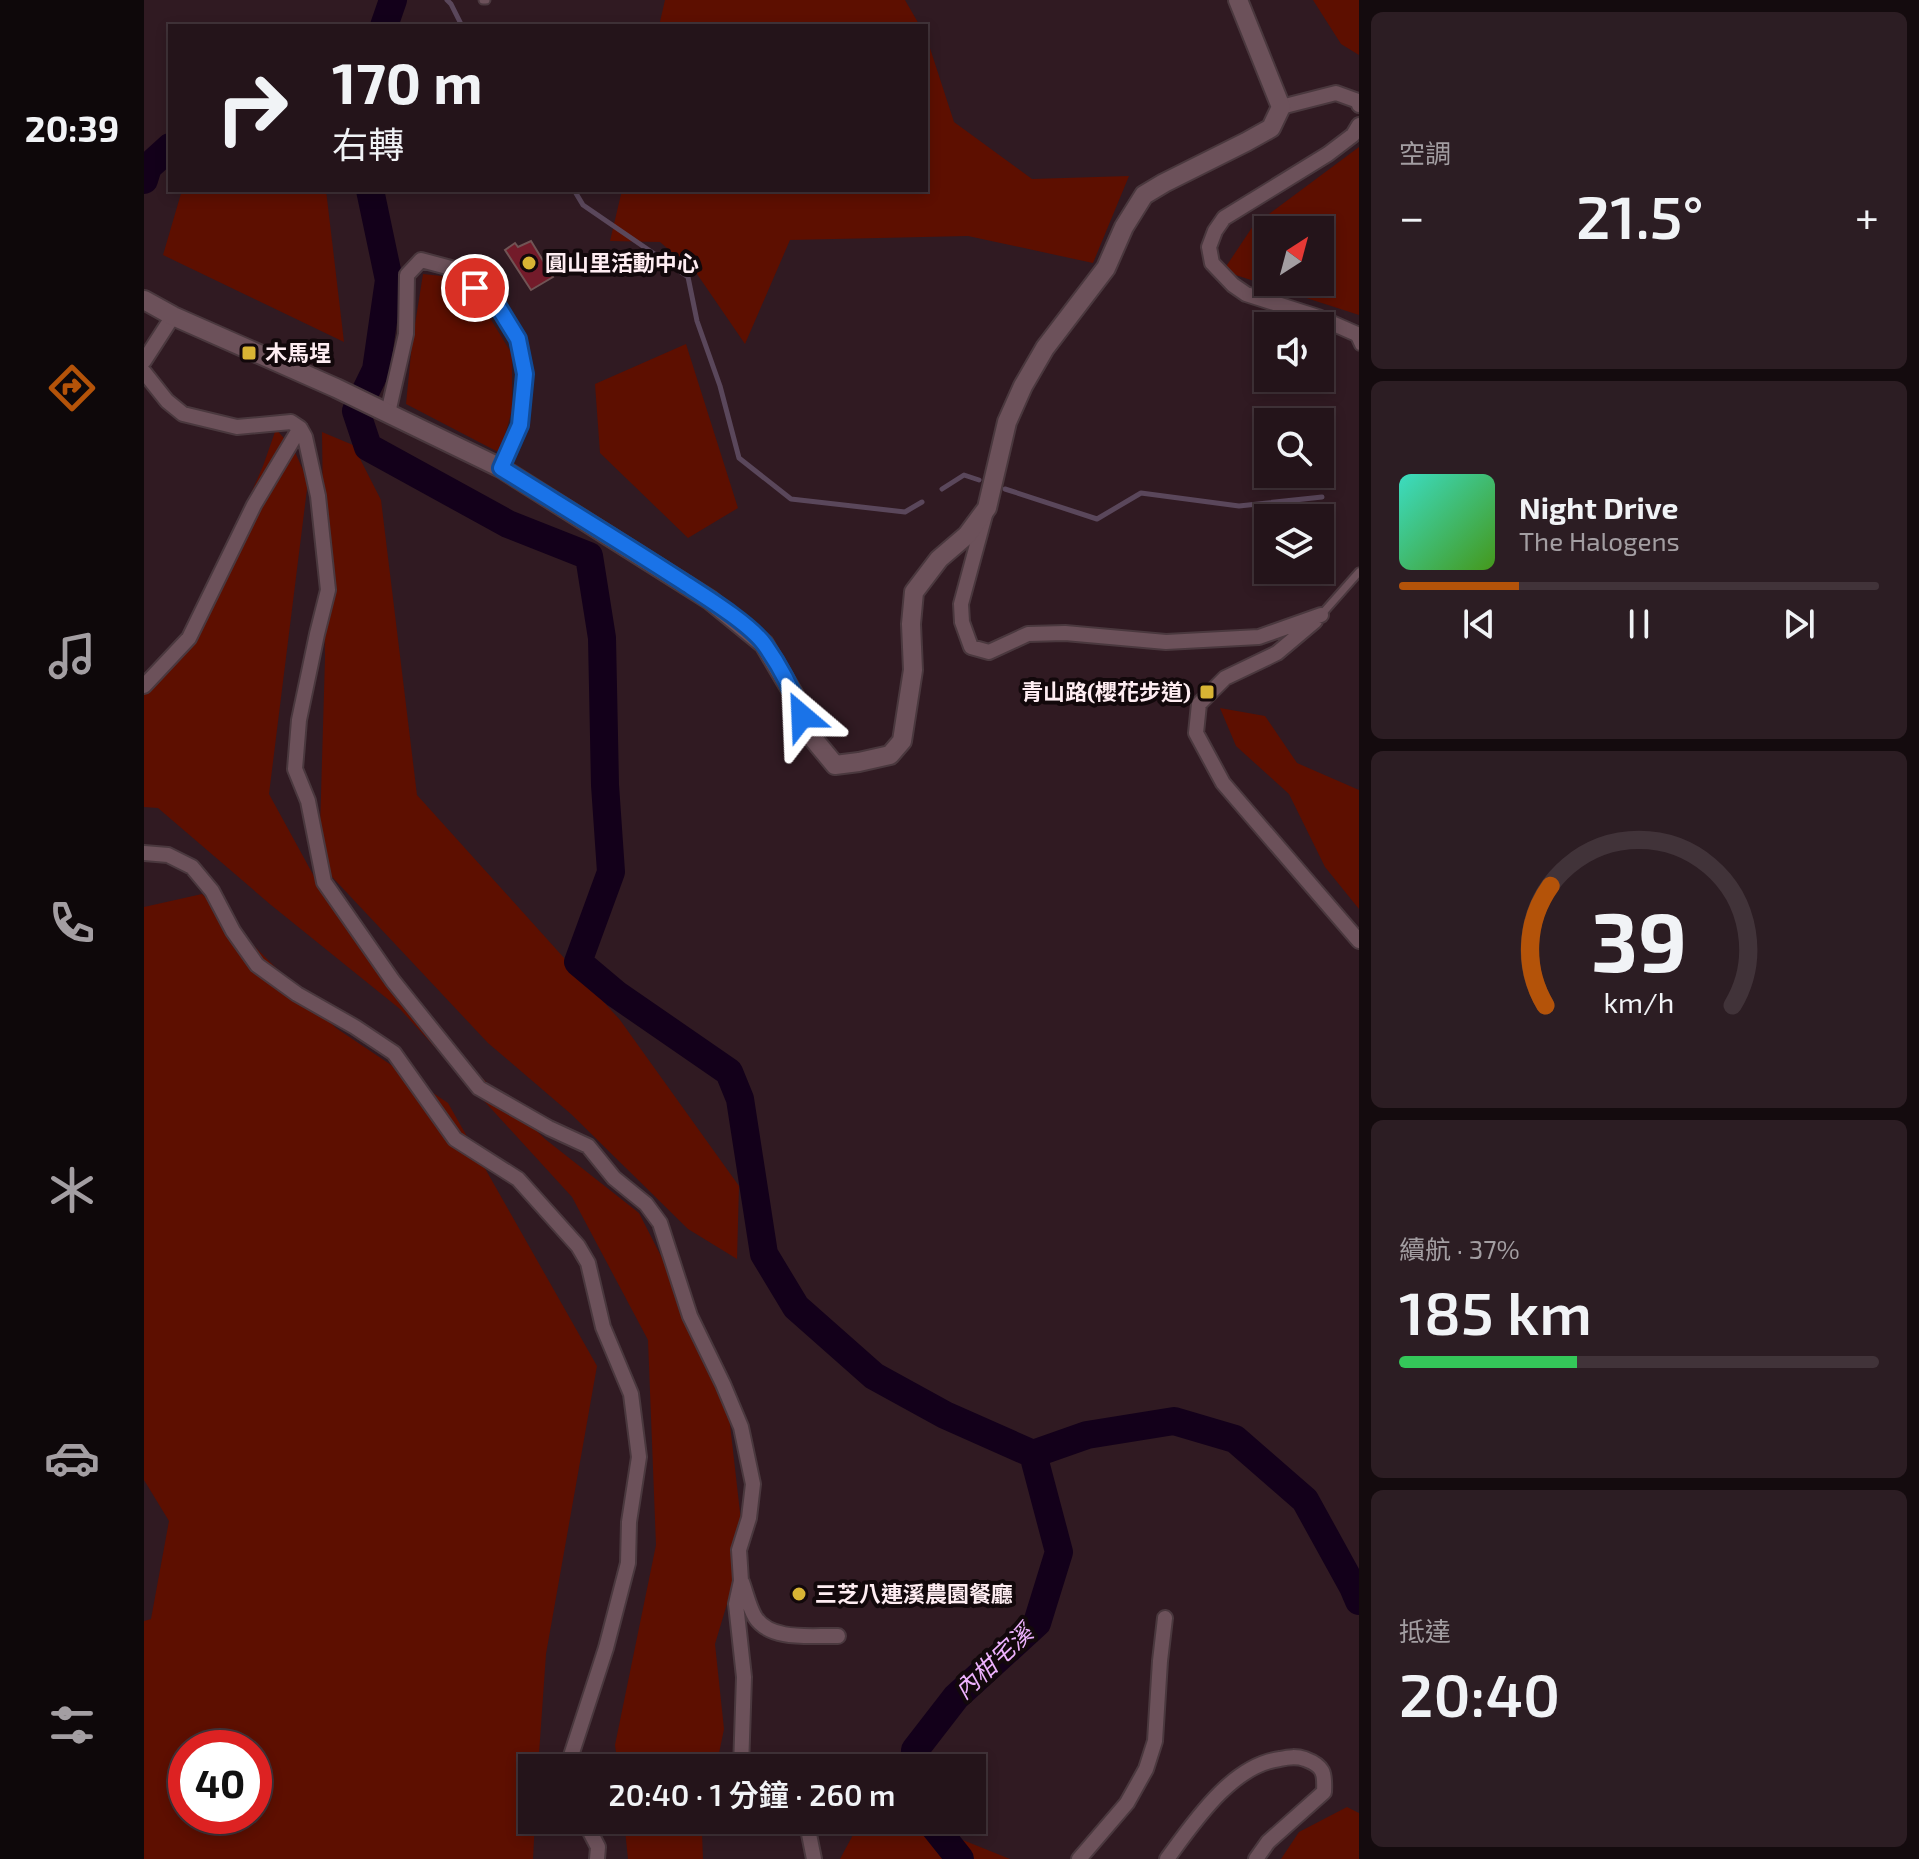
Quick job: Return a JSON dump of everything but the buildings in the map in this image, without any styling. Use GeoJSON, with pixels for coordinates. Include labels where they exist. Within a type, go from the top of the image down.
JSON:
{"type":"FeatureCollection","features":[{"type":"Feature","properties":{"kind":"street"},"geometry":{"type":"LineString","coordinates":[[1238,0],[1281,107],[1271,128],[1144,195],[1124,227],[1106,268],[1045,348],[1007,422],[961,604],[962,622],[971,647],[989,652],[1028,634],[1065,633],[1166,642],[1259,637],[1321,615]]}},
{"type":"Feature","properties":{"kind":"street"},"geometry":{"type":"LineString","coordinates":[[1281,107],[1336,93],[1358,101],[1359,105]]}},
{"type":"Feature","properties":{"kind":"street"},"geometry":{"type":"LineString","coordinates":[[1355,333],[1318,317],[1246,294],[1212,263],[1209,247],[1224,218],[1328,154],[1353,135],[1359,125]]}},
{"type":"Feature","properties":{"kind":"street"},"geometry":{"type":"LineString","coordinates":[[384,411],[406,334],[407,275],[421,260],[451,268],[499,308],[518,339],[525,374],[520,425],[501,468]]}},
{"type":"Feature","properties":{"kind":"street"},"geometry":{"type":"LineString","coordinates":[[144,300],[172,316],[336,388],[501,468],[710,600],[764,644],[794,695],[811,736],[835,765],[890,755],[902,741],[913,670],[911,624],[914,592],[939,559],[967,535],[987,508]]}},
{"type":"Feature","properties":{"kind":"street"},"geometry":{"type":"LineString","coordinates":[[144,361],[172,316]]}},
{"type":"Feature","properties":{"kind":"street"},"geometry":{"type":"LineString","coordinates":[[144,372],[167,401],[183,414],[237,427],[291,422],[300,428],[305,437],[318,496],[328,590],[299,720],[295,769],[308,801],[324,882],[393,981],[479,1088],[549,1128],[588,1146],[614,1178],[646,1204],[660,1223],[690,1316],[741,1427],[753,1484],[749,1518],[739,1550],[741,1581],[736,1604],[744,1677],[741,1754]]}},
{"type":"Feature","properties":{"kind":"street"},"geometry":{"type":"LineString","coordinates":[[144,686],[189,638],[254,505],[300,428]]}},
{"type":"Feature","properties":{"kind":"street"},"geometry":{"type":"LineString","coordinates":[[1321,615],[1277,653],[1225,678],[1199,704],[1196,733],[1223,783],[1359,941]]}},
{"type":"Feature","properties":{"kind":"street"},"geometry":{"type":"LineString","coordinates":[[144,853],[168,855],[192,867],[212,891],[233,931],[257,965],[297,994],[394,1053],[455,1139],[518,1179],[578,1246],[588,1263],[603,1327],[631,1394],[639,1457],[629,1522],[628,1563],[606,1648],[572,1754]]}},
{"type":"Feature","properties":{"kind":"street"},"geometry":{"type":"LineString","coordinates":[[741,1581],[756,1618],[771,1632],[838,1636]]}},
{"type":"Feature","properties":{"kind":"street"},"geometry":{"type":"LineString","coordinates":[[1079,1859],[1127,1803],[1146,1769],[1155,1741],[1165,1618]]}},
{"type":"Feature","properties":{"kind":"street"},"geometry":{"type":"LineString","coordinates":[[1167,1859],[1202,1811],[1248,1768],[1268,1760],[1298,1756],[1317,1764],[1325,1776],[1324,1792],[1268,1842],[1256,1859]]}},
{"type":"Feature","properties":{"kind":"street"},"geometry":{"type":"LineString","coordinates":[[591,1834],[598,1847],[597,1859]]}},
{"type":"Feature","properties":{"kind":"street"},"geometry":{"type":"LineString","coordinates":[[809,1834],[814,1859]]}},
{"type":"Feature","properties":{"kind":"lane"},"geometry":{"type":"LineString","coordinates":[[1355,333],[1359,346]]}},
{"type":"Feature","properties":{"kind":"lane"},"geometry":{"type":"LineString","coordinates":[[1321,615],[1359,572]]}},
{"type":"Feature","properties":{"kind":"shaded area"},"geometry":{"type":"Polygon","coordinates":[[[665,0],[905,0],[919,24],[659,24],[665,0]]]}},
{"type":"Feature","properties":{"kind":"shaded area"},"geometry":{"type":"Polygon","coordinates":[[[1313,0],[1359,0],[1359,55],[1341,44],[1313,0]]]}},
{"type":"Feature","properties":{"kind":"shaded area"},"geometry":{"type":"Polygon","coordinates":[[[928,42],[954,122],[1032,179],[1129,176],[1093,263],[968,236],[790,240],[745,344],[697,274],[660,242],[610,241],[622,192],[928,192],[928,42]]]}},
{"type":"Feature","properties":{"kind":"shaded area"},"geometry":{"type":"Polygon","coordinates":[[[1359,147],[1359,315],[1300,296],[1334,296],[1334,216],[1266,216],[1359,147]]]}},
{"type":"Feature","properties":{"kind":"shaded area"},"geometry":{"type":"Polygon","coordinates":[[[181,192],[326,192],[344,342],[163,255],[181,192]]]}},
{"type":"Feature","properties":{"kind":"shaded area"},"geometry":{"type":"Polygon","coordinates":[[[1254,225],[1254,281],[1223,271],[1253,226],[1254,225]]]}},
{"type":"Feature","properties":{"kind":"shaded area"},"geometry":{"type":"Polygon","coordinates":[[[423,274],[442,276],[485,310],[512,354],[512,410],[500,453],[406,404],[423,274]]]}},
{"type":"Feature","properties":{"kind":"shaded area"},"geometry":{"type":"Polygon","coordinates":[[[686,344],[738,508],[688,538],[600,453],[595,384],[686,344]]]}},
{"type":"Feature","properties":{"kind":"shaded area"},"geometry":{"type":"Polygon","coordinates":[[[276,429],[294,450],[308,481],[269,794],[322,891],[392,990],[545,1139],[639,1213],[725,1381],[744,1547],[715,1644],[724,1729],[719,1754],[616,1754],[615,1745],[656,1545],[648,1340],[572,1197],[400,1009],[271,905],[158,808],[144,807],[144,682],[200,619],[213,580],[276,429]]]}},
{"type":"Feature","properties":{"kind":"shaded area"},"geometry":{"type":"Polygon","coordinates":[[[322,432],[353,445],[381,500],[417,795],[620,1020],[739,1186],[737,1259],[688,1229],[571,1114],[488,1043],[319,863],[325,658],[322,432]]]}},
{"type":"Feature","properties":{"kind":"shaded area"},"geometry":{"type":"Polygon","coordinates":[[[1220,708],[1265,716],[1297,763],[1359,790],[1359,909],[1325,867],[1289,794],[1236,746],[1220,708]]]}},
{"type":"Feature","properties":{"kind":"shaded area"},"geometry":{"type":"Polygon","coordinates":[[[202,894],[336,1028],[448,1103],[597,1366],[546,1654],[539,1754],[518,1754],[518,1834],[534,1834],[533,1859],[144,1859],[144,1621],[151,1619],[169,1521],[144,1480],[144,907],[202,894]]]}},
{"type":"Feature","properties":{"kind":"shaded area"},"geometry":{"type":"Polygon","coordinates":[[[1347,1807],[1359,1813],[1359,1859],[1281,1859],[1299,1832],[1347,1807]]]}},
{"type":"Feature","properties":{"kind":"shaded area"},"geometry":{"type":"Polygon","coordinates":[[[625,1834],[702,1834],[703,1859],[628,1859],[625,1834]]]}},
{"type":"Feature","properties":{"kind":"shaded area"},"geometry":{"type":"Polygon","coordinates":[[[853,1834],[948,1834],[1010,1859],[840,1859],[853,1834]]]}},
{"type":"Feature","properties":{"kind":"waterway"},"geometry":{"type":"LineString","coordinates":[[385,24],[393,0]]}},
{"type":"Feature","properties":{"kind":"waterway"},"geometry":{"type":"LineString","coordinates":[[447,0],[461,24]]}},
{"type":"Feature","properties":{"kind":"waterway"},"geometry":{"type":"LineString","coordinates":[[144,180],[148,167],[168,149]]}},
{"type":"Feature","properties":{"kind":"waterway"},"geometry":{"type":"LineString","coordinates":[[370,192],[389,280],[376,370],[356,411],[368,447],[508,524],[589,556],[602,638],[605,785],[611,872],[578,962],[616,994],[729,1072],[740,1099],[764,1254],[796,1307],[874,1376],[945,1415],[1033,1454],[1087,1435],[1174,1421],[1235,1439],[1305,1500],[1359,1601]]}},
{"type":"Feature","properties":{"kind":"waterway"},"geometry":{"type":"LineString","coordinates":[[575,192],[583,205],[688,277],[697,321],[720,386],[739,458],[791,499],[905,512],[922,502]]}},
{"type":"Feature","properties":{"kind":"waterway"},"geometry":{"type":"LineString","coordinates":[[942,489],[964,475],[979,480]]}},
{"type":"Feature","properties":{"kind":"waterway"},"geometry":{"type":"LineString","coordinates":[[1005,489],[1097,519],[1141,493],[1239,506],[1322,497]]}},
{"type":"Feature","properties":{"kind":"waterway","name":"內柑宅溪"},"geometry":{"type":"LineString","coordinates":[[915,1754],[956,1697],[1037,1623],[1059,1552],[1033,1454]]}},
{"type":"Feature","properties":{"kind":"waterway","name":"內柑宅溪"},"geometry":{"type":"LineString","coordinates":[[940,1834],[960,1859]]}},
{"type":"Feature","properties":{"kind":"place","name":"圓山里活動中心"},"geometry":{"type":"Point","coordinates":[529,263]}},
{"type":"Feature","properties":{"kind":"place","name":"木馬埕"},"geometry":{"type":"Point","coordinates":[249,353]}},
{"type":"Feature","properties":{"kind":"place","name":"青山路(櫻花步道)"},"geometry":{"type":"Point","coordinates":[1207,692]}},
{"type":"Feature","properties":{"kind":"place","name":"三芝八連溪農園餐廳"},"geometry":{"type":"Point","coordinates":[799,1594]}},
{"type":"Feature","properties":{"kind":"route"},"geometry":{"type":"LineString","coordinates":[[475,288],[499,308],[518,339],[525,374],[520,425],[501,468],[672,575],[746,628],[764,644],[794,695],[802,716]]}}]}
